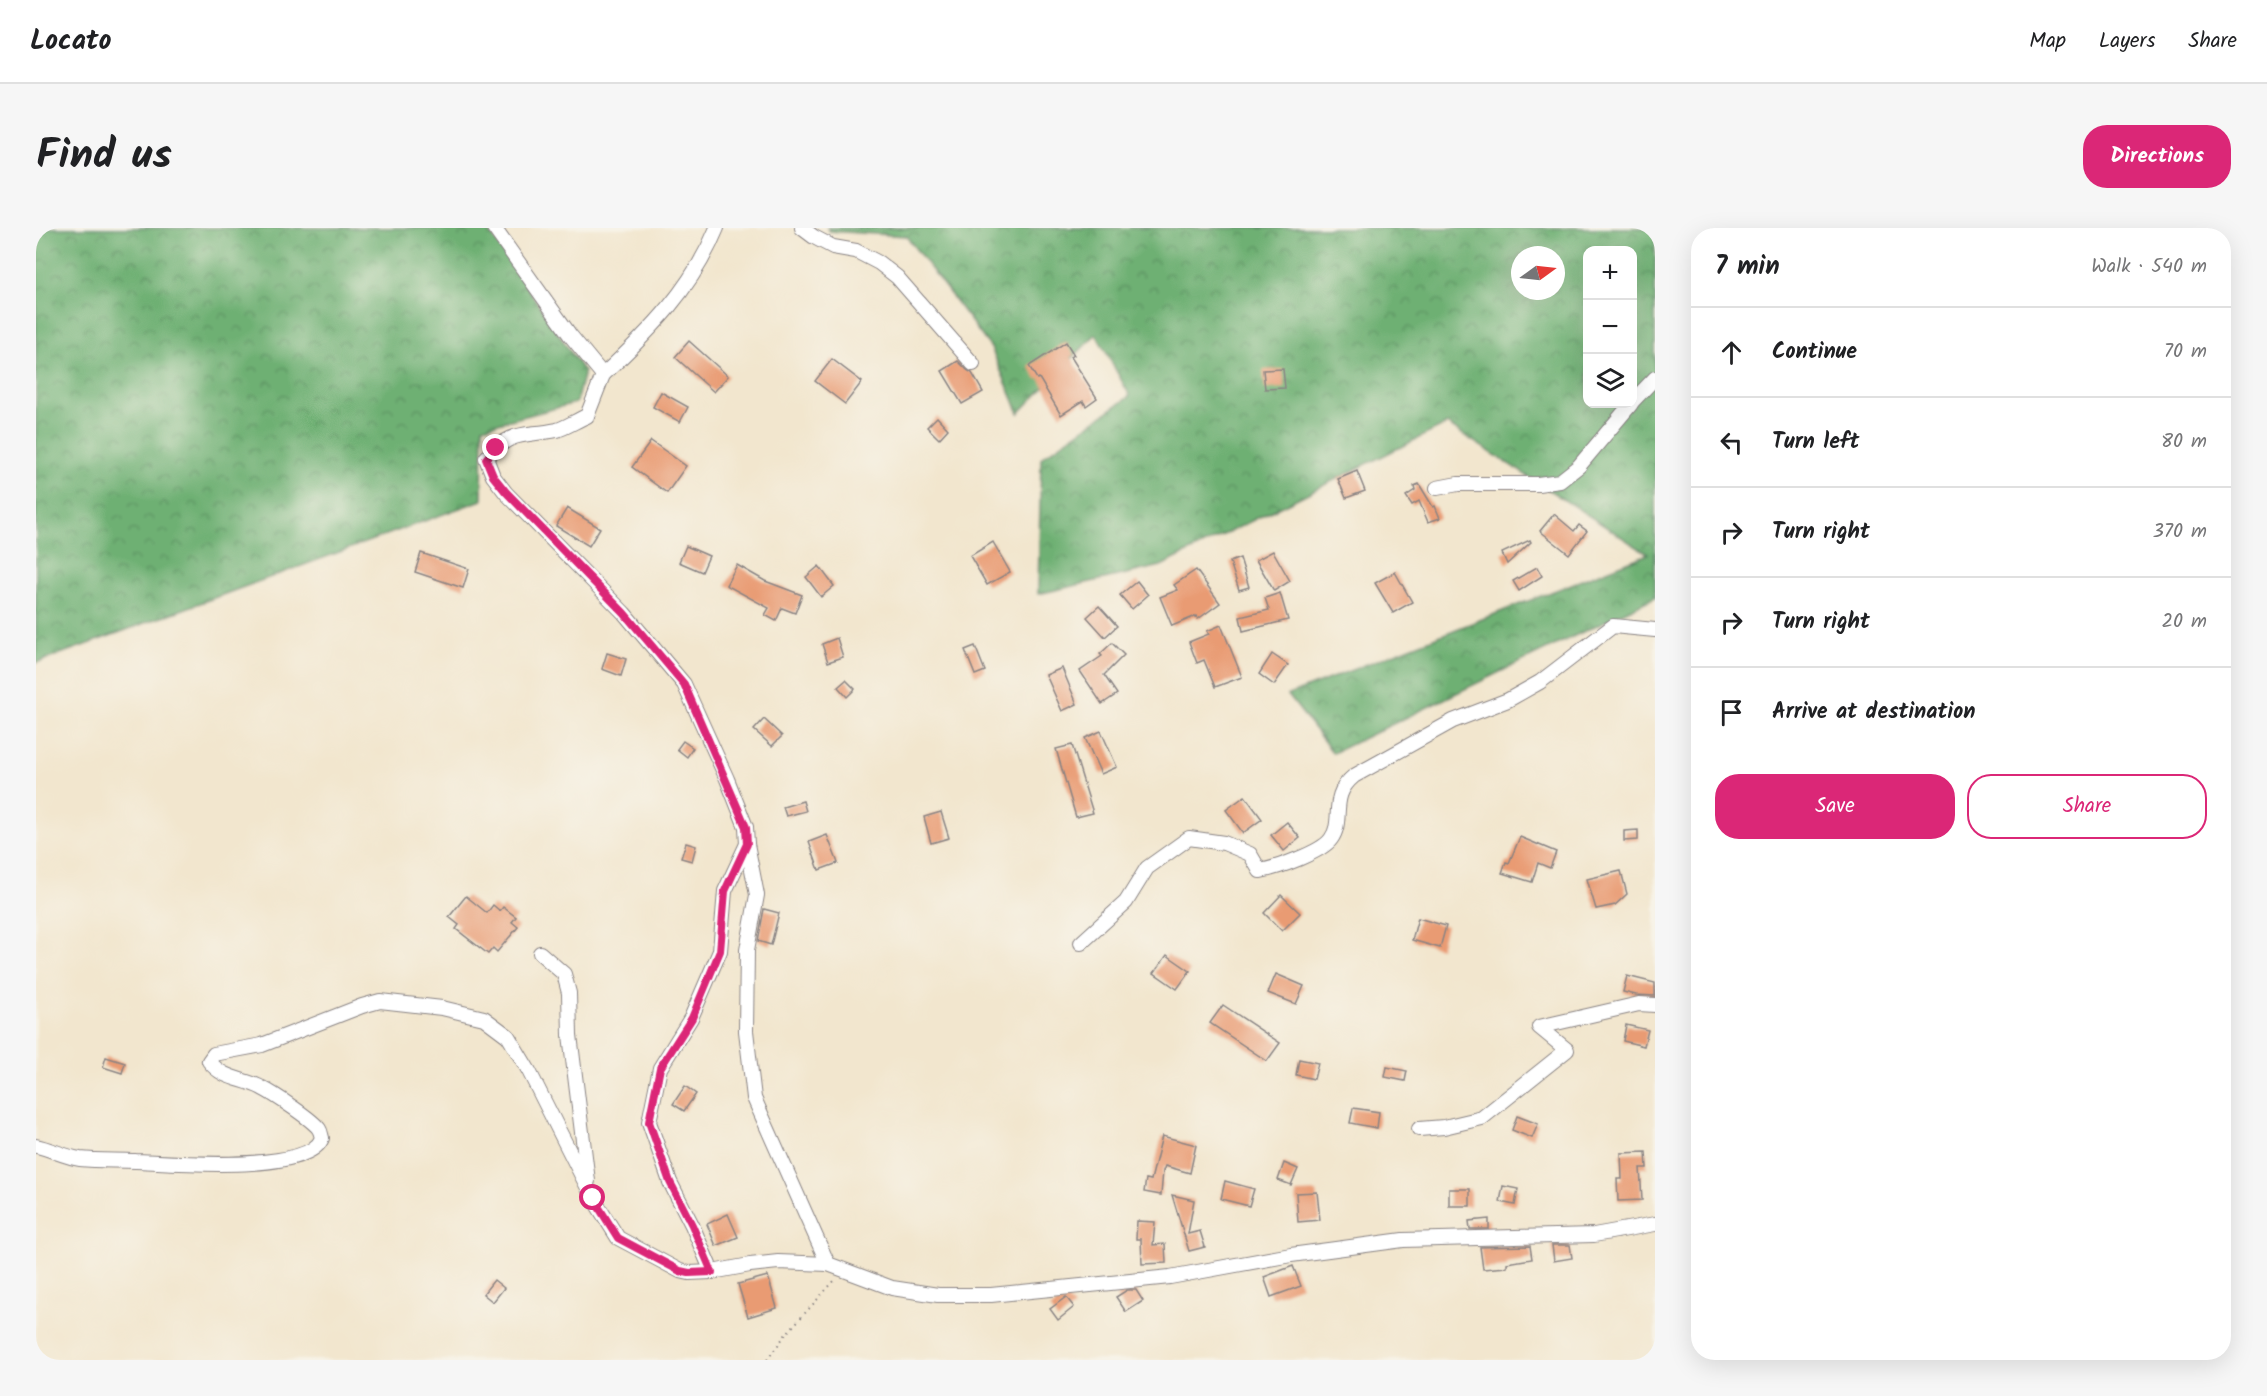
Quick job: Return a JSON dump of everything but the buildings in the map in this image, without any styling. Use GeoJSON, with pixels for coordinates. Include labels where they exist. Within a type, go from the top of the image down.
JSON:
{"type":"FeatureCollection","features":[{"type":"Feature","properties":{"kind":"street"},"geometry":{"type":"LineString","coordinates":[[494,228],[570,335],[603,375]]}},
{"type":"Feature","properties":{"kind":"street"},"geometry":{"type":"LineString","coordinates":[[717,228],[706,254],[679,296],[641,339],[603,375],[586,416],[559,429],[511,437],[486,459],[493,476],[513,500],[624,613],[684,684],[746,827],[747,844],[758,895],[747,950],[746,1031],[754,1098],[828,1264]]}},
{"type":"Feature","properties":{"kind":"street"},"geometry":{"type":"LineString","coordinates":[[802,228],[833,247],[856,251],[897,276],[972,364]]}},
{"type":"Feature","properties":{"kind":"street"},"geometry":{"type":"LineString","coordinates":[[1637,398],[1655,378]]}},
{"type":"Feature","properties":{"kind":"street"},"geometry":{"type":"LineString","coordinates":[[1437,488],[1458,484],[1538,484],[1560,481],[1579,466],[1628,408]]}},
{"type":"Feature","properties":{"kind":"street"},"geometry":{"type":"LineString","coordinates":[[1081,943],[1126,902],[1147,868],[1189,838],[1224,843],[1250,854],[1260,871],[1277,868],[1320,850],[1332,838],[1344,785],[1354,777],[1453,721],[1508,700],[1540,682],[1613,626],[1655,630]]}},
{"type":"Feature","properties":{"kind":"street"},"geometry":{"type":"LineString","coordinates":[[712,1272],[670,1182],[649,1122],[660,1068],[692,1018],[720,951],[725,891],[747,844]]}},
{"type":"Feature","properties":{"kind":"street"},"geometry":{"type":"LineString","coordinates":[[540,953],[564,974],[569,993],[570,1035],[589,1190]]}},
{"type":"Feature","properties":{"kind":"street"},"geometry":{"type":"LineString","coordinates":[[36,1146],[78,1159],[195,1164],[255,1163],[287,1158],[314,1148],[322,1138],[319,1129],[310,1121],[261,1087],[233,1079],[214,1068],[209,1061],[214,1054],[262,1045],[380,1001],[442,1008],[484,1018],[508,1036],[529,1071],[589,1190],[618,1238],[680,1271],[689,1273],[712,1272],[750,1264],[778,1262],[828,1264],[892,1288],[938,1295],[991,1296],[1170,1277],[1290,1255],[1403,1240],[1594,1235],[1655,1224]]}},
{"type":"Feature","properties":{"kind":"street"},"geometry":{"type":"LineString","coordinates":[[1419,1129],[1444,1127],[1482,1118],[1567,1050],[1539,1027],[1639,1004],[1655,1005]]}},
{"type":"Feature","properties":{"kind":"path"},"geometry":{"type":"LineString","coordinates":[[767,1360],[786,1334],[843,1271]]}},
{"type":"Feature","properties":{"kind":"green space"},"geometry":{"type":"Polygon","coordinates":[[[36,228],[487,228],[584,372],[576,403],[483,427],[482,500],[36,663],[36,228]]]}},
{"type":"Feature","properties":{"kind":"green space"},"geometry":{"type":"Polygon","coordinates":[[[827,228],[1655,228],[1655,597],[1333,753],[1288,695],[1648,554],[1447,424],[1161,566],[1038,594],[1041,458],[1130,396],[1096,334],[1019,413],[991,348],[906,236],[829,231],[827,228]]]}},
{"type":"Feature","properties":{"kind":"route"},"geometry":{"type":"LineString","coordinates":[[496,448],[486,459],[493,476],[526,516],[624,613],[684,684],[746,827],[747,844],[725,891],[720,951],[692,1018],[660,1068],[649,1122],[670,1182],[712,1272],[680,1271],[618,1238],[593,1198]]}}]}
